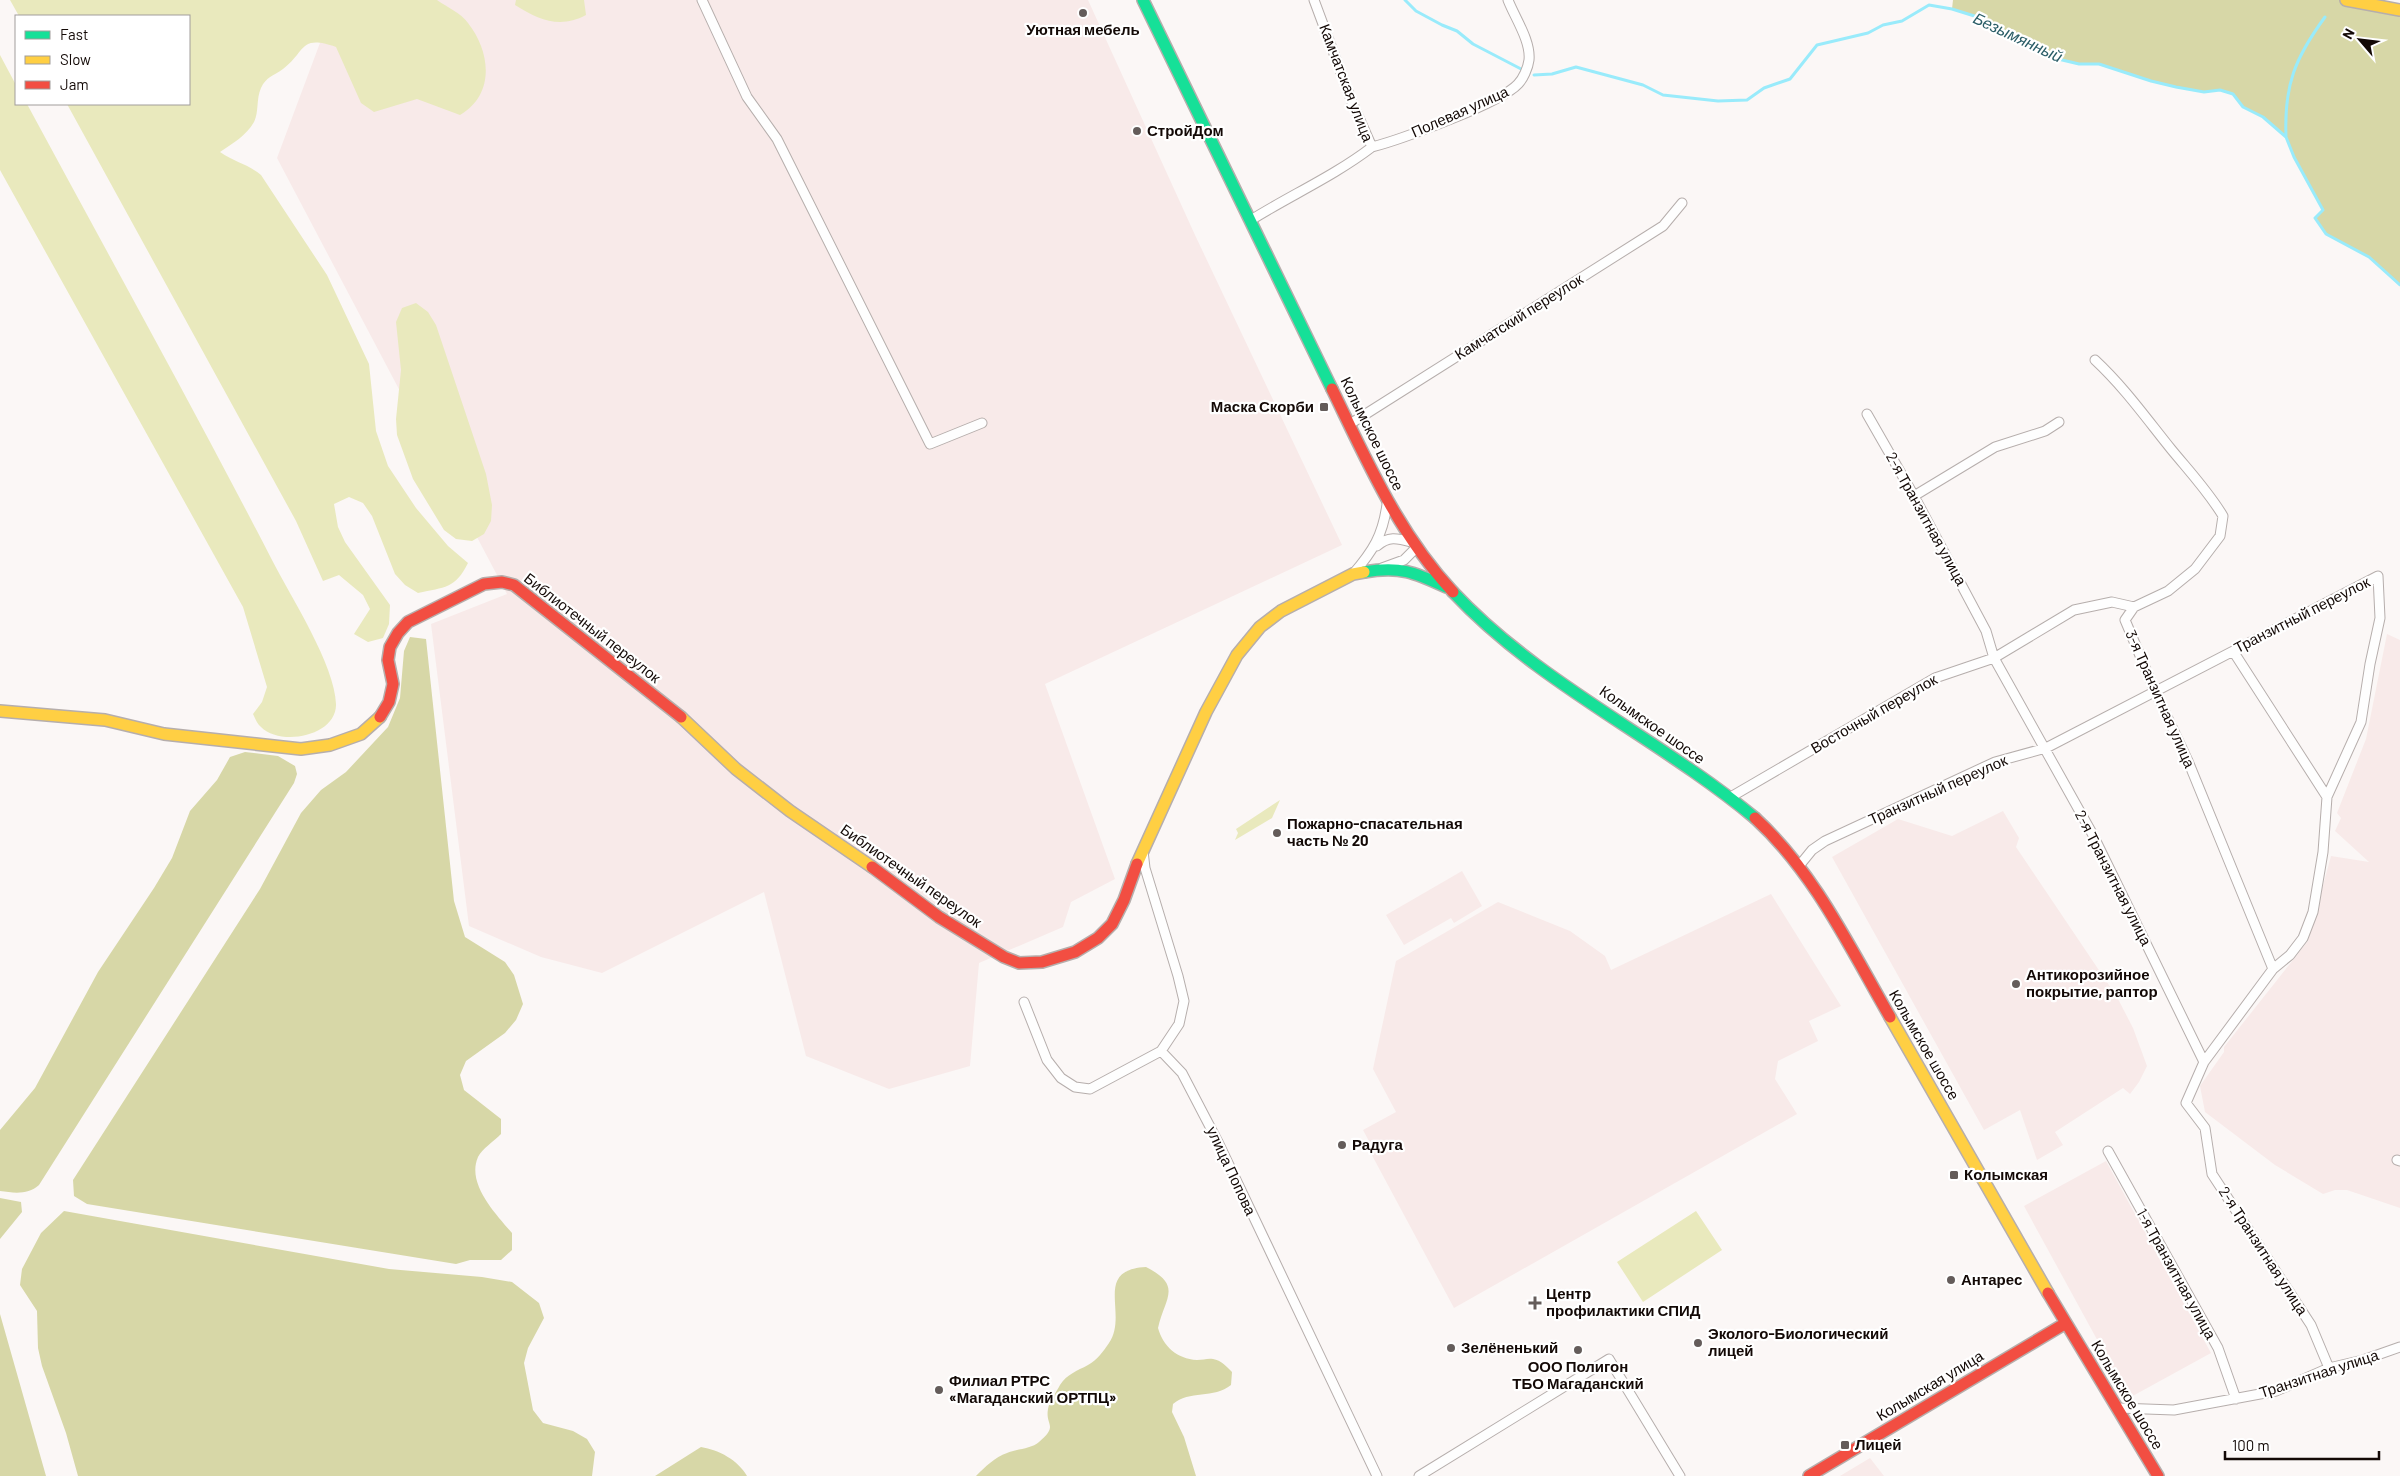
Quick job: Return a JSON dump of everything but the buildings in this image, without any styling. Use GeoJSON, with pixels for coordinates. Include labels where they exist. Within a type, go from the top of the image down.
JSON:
{"type":"FeatureCollection","features":[{"type":"Feature","properties":{"kind":"main road","name":"Колымское шоссе"},"geometry":{"type":"LineString","coordinates":[[1143,0],[1387,502],[1413,545],[1449,588],[1486,623],[1527,656],[1729,798],[1768,830],[1800,866],[1884,1006],[2066,1323],[2158,1476]]}},
{"type":"Feature","properties":{"kind":"main road"},"geometry":{"type":"LineString","coordinates":[[2346,0],[2400,10]]}},
{"type":"Feature","properties":{"kind":"main road","name":"Библиотечный переулок"},"geometry":{"type":"LineString","coordinates":[[0,711],[105,720],[164,734],[301,749],[330,745],[361,734],[378,720],[389,702],[393,684],[388,660],[390,647],[398,633],[408,622],[484,584],[502,582],[514,585],[688,721],[736,769],[790,811],[895,882],[939,917],[1004,957],[1019,962],[1042,962],[1075,952],[1098,938],[1112,924],[1124,900],[1143,848],[1206,712],[1227,672],[1248,639],[1260,627],[1281,611],[1353,574],[1377,570],[1411,571],[1449,588]]}},
{"type":"Feature","properties":{"kind":"main road","name":"Колымская улица"},"geometry":{"type":"LineString","coordinates":[[1809,1476],[2066,1323]]}},
{"type":"Feature","properties":{"kind":"street"},"geometry":{"type":"LineString","coordinates":[[702,0],[747,97],[777,139],[930,444],[982,423]]}},
{"type":"Feature","properties":{"kind":"street","name":"Камчатская улица"},"geometry":{"type":"LineString","coordinates":[[1251,220],[1342,169],[1372,147],[1352,102],[1314,0]]}},
{"type":"Feature","properties":{"kind":"street","name":"Полевая улица"},"geometry":{"type":"LineString","coordinates":[[1372,147],[1392,142],[1490,102],[1519,84],[1529,62],[1529,49],[1508,0]]}},
{"type":"Feature","properties":{"kind":"street","name":"Камчатский переулок"},"geometry":{"type":"LineString","coordinates":[[1350,424],[1663,226],[1682,204]]}},
{"type":"Feature","properties":{"kind":"street","name":"3-я Транзитная улица"},"geometry":{"type":"LineString","coordinates":[[2095,360],[2114,378],[2144,414],[2208,492],[2223,516],[2220,536],[2194,569],[2168,591],[2134,607],[2125,620],[2155,692],[2188,761],[2273,969]]}},
{"type":"Feature","properties":{"kind":"street","name":"2-я Транзитная улица"},"geometry":{"type":"LineString","coordinates":[[1867,414],[1914,496],[1986,631],[1994,658],[2093,835],[2204,1062],[2186,1103],[2206,1128],[2212,1174],[2311,1325],[2329,1368]]}},
{"type":"Feature","properties":{"kind":"street"},"geometry":{"type":"LineString","coordinates":[[1914,496],[1995,447],[2045,432],[2059,422]]}},
{"type":"Feature","properties":{"kind":"street","name":"Библиотечный переулок"},"geometry":{"type":"LineString","coordinates":[[1353,574],[1372,553],[1384,526],[1387,502]]}},
{"type":"Feature","properties":{"kind":"street"},"geometry":{"type":"LineString","coordinates":[[1372,553],[1384,540],[1397,538],[1413,545],[1404,560],[1377,570]]}},
{"type":"Feature","properties":{"kind":"street","name":"Транзитный переулок"},"geometry":{"type":"LineString","coordinates":[[1800,866],[1812,850],[1825,841],[1995,762],[2046,748],[2378,576],[2380,618],[2370,664],[2361,722],[2327,797]]}},
{"type":"Feature","properties":{"kind":"street","name":"Восточный переулок"},"geometry":{"type":"LineString","coordinates":[[1729,798],[1934,678],[1994,658],[2074,610],[2112,602],[2134,607]]}},
{"type":"Feature","properties":{"kind":"street"},"geometry":{"type":"LineString","coordinates":[[2204,1062],[2273,969],[2290,955],[2303,938],[2314,912],[2323,852],[2327,797],[2233,651]]}},
{"type":"Feature","properties":{"kind":"street"},"geometry":{"type":"LineString","coordinates":[[1024,1002],[1047,1060],[1061,1078],[1075,1087],[1090,1089],[1160,1051],[1179,1024],[1184,1000],[1145,868],[1143,848]]}},
{"type":"Feature","properties":{"kind":"street","name":"улица Попова"},"geometry":{"type":"LineString","coordinates":[[1160,1051],[1182,1073],[1212,1130],[1377,1476]]}},
{"type":"Feature","properties":{"kind":"street","name":"1-я Транзитная улица"},"geometry":{"type":"LineString","coordinates":[[2108,1152],[2218,1348],[2236,1399]]}},
{"type":"Feature","properties":{"kind":"street","name":"Транзитная улица"},"geometry":{"type":"LineString","coordinates":[[2118,1408],[2174,1410],[2276,1391],[2329,1368],[2364,1360],[2400,1347]]}},
{"type":"Feature","properties":{"kind":"street"},"geometry":{"type":"LineString","coordinates":[[1419,1476],[1608,1359],[1680,1476]]}},
{"type":"Feature","properties":{"kind":"shaded area"},"geometry":{"type":"Polygon","coordinates":[[[336,0],[1088,0],[1195,235],[1342,545],[1045,684],[1115,879],[1071,902],[1063,927],[979,963],[970,1066],[889,1089],[806,1056],[764,892],[602,973],[541,957],[469,926],[431,624],[507,594],[277,158],[336,0]]]}},
{"type":"Feature","properties":{"kind":"shaded area"},"geometry":{"type":"Polygon","coordinates":[[[2387,634],[2400,640],[2400,1208],[2347,1190],[2335,1190],[2323,1194],[2275,1165],[2205,1112],[2200,1086],[2224,1052],[2224,1047],[2308,941],[2331,856],[2369,862],[2335,831],[2341,818],[2337,813],[2366,739],[2387,634]]]}},
{"type":"Feature","properties":{"kind":"shaded area"},"geometry":{"type":"Polygon","coordinates":[[[2003,811],[2019,838],[2016,847],[2117,997],[2133,1028],[2147,1066],[2130,1094],[2123,1088],[2055,1132],[2063,1145],[2037,1160],[2020,1110],[1984,1130],[1832,857],[1898,819],[1952,836],[2003,811]]]}},
{"type":"Feature","properties":{"kind":"shaded area"},"geometry":{"type":"Polygon","coordinates":[[[1462,871],[1482,906],[1454,923],[1451,918],[1404,945],[1386,915],[1462,871]]]}},
{"type":"Feature","properties":{"kind":"shaded area"},"geometry":{"type":"Polygon","coordinates":[[[1771,894],[1841,1006],[1809,1021],[1818,1041],[1778,1061],[1775,1079],[1797,1114],[1454,1308],[1367,1146],[1370,1143],[1363,1130],[1396,1112],[1373,1069],[1396,961],[1498,902],[1570,931],[1605,956],[1611,970],[1771,894]]]}},
{"type":"Feature","properties":{"kind":"shaded area"},"geometry":{"type":"Polygon","coordinates":[[[2106,1161],[2211,1353],[2129,1398],[2024,1206],[2106,1161]]]}},
{"type":"Feature","properties":{"kind":"shaded area"},"geometry":{"type":"Polygon","coordinates":[[[1870,1458],[1884,1476],[1840,1476],[1870,1458]]]}},
{"type":"Feature","properties":{"kind":"green space"},"geometry":{"type":"Polygon","coordinates":[[[10,0],[437,0],[462,17],[476,34],[485,60],[484,85],[479,96],[471,106],[460,115],[417,99],[374,112],[361,103],[336,47],[315,43],[304,47],[290,63],[265,81],[259,92],[256,114],[251,127],[220,152],[261,175],[327,275],[369,364],[376,431],[388,466],[416,508],[448,546],[468,563],[458,578],[448,586],[418,593],[405,585],[395,574],[372,516],[363,503],[349,497],[334,504],[338,527],[345,542],[390,605],[389,624],[383,638],[368,642],[354,634],[370,609],[363,595],[339,575],[323,581],[296,521],[68,105],[190,105],[190,15],[18,15],[10,0]]]}},
{"type":"Feature","properties":{"kind":"green space"},"geometry":{"type":"Polygon","coordinates":[[[516,0],[584,0],[586,15],[567,21],[550,21],[533,15],[515,5],[516,0]]]}},
{"type":"Feature","properties":{"kind":"green space"},"geometry":{"type":"Polygon","coordinates":[[[1953,0],[2346,0],[2400,10],[2400,285],[2369,257],[2326,234],[2315,218],[2322,210],[2294,157],[2286,137],[2263,117],[2243,107],[2233,94],[2220,90],[2204,92],[2176,87],[2099,64],[2079,64],[2058,59],[2038,51],[1984,19],[1952,9],[1953,0]]]}},
{"type":"Feature","properties":{"kind":"green space"},"geometry":{"type":"Polygon","coordinates":[[[0,55],[15,83],[15,105],[28,105],[311,631],[328,670],[334,688],[336,704],[334,715],[328,724],[318,731],[294,737],[281,736],[270,733],[260,726],[255,719],[253,714],[262,702],[267,687],[243,607],[0,170],[0,55]]]}},
{"type":"Feature","properties":{"kind":"green space"},"geometry":{"type":"Polygon","coordinates":[[[416,303],[428,312],[436,325],[486,474],[492,505],[491,521],[484,534],[472,541],[456,539],[444,530],[413,479],[397,435],[396,419],[401,370],[396,322],[402,308],[416,303]]]}},
{"type":"Feature","properties":{"kind":"green space"},"geometry":{"type":"Polygon","coordinates":[[[410,637],[426,639],[454,901],[465,937],[505,962],[514,975],[523,1004],[516,1020],[505,1033],[466,1061],[460,1075],[464,1090],[501,1119],[501,1134],[480,1154],[475,1167],[476,1178],[485,1198],[512,1233],[512,1250],[501,1260],[470,1260],[456,1264],[87,1204],[74,1196],[73,1180],[260,889],[301,813],[321,790],[346,772],[388,727],[400,698],[404,651],[410,637]]]}},
{"type":"Feature","properties":{"kind":"green space"},"geometry":{"type":"Polygon","coordinates":[[[245,752],[278,756],[295,766],[297,774],[294,783],[39,1185],[26,1192],[0,1191],[0,1130],[35,1088],[98,972],[172,858],[190,811],[217,780],[230,757],[245,752]]]}},
{"type":"Feature","properties":{"kind":"green space"},"geometry":{"type":"Polygon","coordinates":[[[1280,800],[1272,818],[1235,840],[1238,833],[1236,829],[1280,800]]]}},
{"type":"Feature","properties":{"kind":"green space"},"geometry":{"type":"Polygon","coordinates":[[[0,1198],[21,1202],[22,1212],[0,1239],[0,1198]]]}},
{"type":"Feature","properties":{"kind":"green space"},"geometry":{"type":"Polygon","coordinates":[[[64,1211],[389,1269],[482,1277],[512,1282],[539,1303],[544,1318],[528,1348],[524,1363],[533,1410],[543,1423],[573,1431],[587,1439],[595,1452],[592,1476],[78,1476],[66,1433],[42,1366],[38,1348],[37,1311],[20,1285],[22,1269],[41,1233],[64,1211]]]}},
{"type":"Feature","properties":{"kind":"green space"},"geometry":{"type":"Polygon","coordinates":[[[1696,1211],[1722,1250],[1643,1302],[1617,1262],[1696,1211]]]}},
{"type":"Feature","properties":{"kind":"green space"},"geometry":{"type":"Polygon","coordinates":[[[1146,1267],[1164,1280],[1168,1286],[1167,1300],[1158,1328],[1167,1346],[1183,1357],[1219,1361],[1232,1372],[1231,1385],[1224,1389],[1186,1397],[1173,1404],[1172,1412],[1184,1437],[1196,1476],[976,1476],[998,1457],[1032,1446],[1045,1436],[1050,1429],[1049,1406],[1060,1385],[1069,1375],[1094,1361],[1109,1343],[1114,1332],[1116,1285],[1120,1276],[1130,1270],[1146,1267]]]}},
{"type":"Feature","properties":{"kind":"green space"},"geometry":{"type":"Polygon","coordinates":[[[0,1314],[46,1476],[0,1476],[0,1314]]]}},
{"type":"Feature","properties":{"kind":"green space"},"geometry":{"type":"Polygon","coordinates":[[[701,1447],[727,1457],[739,1465],[747,1476],[655,1476],[701,1447]]]}},
{"type":"Feature","properties":{"kind":"waterway","name":"Безымянный"},"geometry":{"type":"LineString","coordinates":[[1405,0],[1416,11],[1457,31],[1473,44],[1523,70]]}},
{"type":"Feature","properties":{"kind":"waterway","name":"Безымянный"},"geometry":{"type":"LineString","coordinates":[[1534,75],[1552,74],[1576,67],[1643,85],[1663,95],[1718,101],[1747,100],[1764,88],[1790,79],[1817,45],[1868,33],[1883,25],[1902,21],[1929,5],[1952,9],[1984,19],[2038,51],[2058,59],[2079,64],[2099,64],[2176,87],[2204,92],[2220,90],[2233,94],[2243,107],[2263,117],[2286,137],[2294,157],[2323,210],[2315,218],[2326,234],[2369,257],[2400,285]]}},
{"type":"Feature","properties":{"kind":"waterway"},"geometry":{"type":"LineString","coordinates":[[2286,136],[2287,102],[2294,73],[2306,46],[2325,17]]}},
{"type":"Feature","properties":{"kind":"traffic: fast"},"geometry":{"type":"LineString","coordinates":[[1143,0],[1332,389]]}},
{"type":"Feature","properties":{"kind":"traffic: fast"},"geometry":{"type":"LineString","coordinates":[[1364,572],[1397,570],[1425,577],[1446,587]]}},
{"type":"Feature","properties":{"kind":"traffic: fast"},"geometry":{"type":"LineString","coordinates":[[1453,592],[1487,625],[1523,655],[1600,710],[1718,789],[1755,818]]}},
{"type":"Feature","properties":{"kind":"traffic: slow"},"geometry":{"type":"LineString","coordinates":[[2346,0],[2400,10]]}},
{"type":"Feature","properties":{"kind":"traffic: slow"},"geometry":{"type":"LineString","coordinates":[[1137,864],[1206,712],[1237,655],[1260,627],[1281,611],[1353,574],[1364,572]]}},
{"type":"Feature","properties":{"kind":"traffic: slow"},"geometry":{"type":"LineString","coordinates":[[0,711],[105,720],[164,734],[301,749],[330,745],[361,734],[380,717]]}},
{"type":"Feature","properties":{"kind":"traffic: slow"},"geometry":{"type":"LineString","coordinates":[[681,717],[736,769],[790,811],[872,867]]}},
{"type":"Feature","properties":{"kind":"traffic: slow"},"geometry":{"type":"LineString","coordinates":[[1890,1017],[2048,1293]]}},
{"type":"Feature","properties":{"kind":"traffic: jam"},"geometry":{"type":"LineString","coordinates":[[1332,389],[1371,469],[1400,521],[1433,569],[1453,592]]}},
{"type":"Feature","properties":{"kind":"traffic: jam"},"geometry":{"type":"LineString","coordinates":[[380,717],[389,702],[393,684],[388,660],[390,647],[398,633],[408,622],[484,584],[502,582],[514,585],[681,717]]}},
{"type":"Feature","properties":{"kind":"traffic: jam"},"geometry":{"type":"LineString","coordinates":[[1755,818],[1796,863],[1814,887],[1846,938],[1890,1017]]}},
{"type":"Feature","properties":{"kind":"traffic: jam"},"geometry":{"type":"LineString","coordinates":[[872,867],[939,917],[1004,957],[1019,963],[1042,962],[1075,952],[1098,938],[1112,924],[1124,900],[1137,864]]}},
{"type":"Feature","properties":{"kind":"traffic: jam"},"geometry":{"type":"LineString","coordinates":[[2048,1293],[2158,1476]]}},
{"type":"Feature","properties":{"kind":"traffic: jam"},"geometry":{"type":"LineString","coordinates":[[1809,1476],[2066,1323]]}},
{"type":"Feature","properties":{"kind":"place","name":"Уютная мебель"},"geometry":{"type":"Point","coordinates":[1083,13]}},
{"type":"Feature","properties":{"kind":"place","name":"СтройДом"},"geometry":{"type":"Point","coordinates":[1137,131]}},
{"type":"Feature","properties":{"kind":"place","name":"Маска Скорби"},"geometry":{"type":"Point","coordinates":[1324,407]}},
{"type":"Feature","properties":{"kind":"place","name":"Пожарно-спасательная часть № 20"},"geometry":{"type":"Point","coordinates":[1277,833]}},
{"type":"Feature","properties":{"kind":"place","name":"Антикорозийное покрытие, раптор"},"geometry":{"type":"Point","coordinates":[2016,984]}},
{"type":"Feature","properties":{"kind":"place","name":"Радуга"},"geometry":{"type":"Point","coordinates":[1342,1145]}},
{"type":"Feature","properties":{"kind":"place","name":"Колымская"},"geometry":{"type":"Point","coordinates":[1954,1175]}},
{"type":"Feature","properties":{"kind":"place","name":"Антарес"},"geometry":{"type":"Point","coordinates":[1951,1280]}},
{"type":"Feature","properties":{"kind":"place","name":"Центр профилактики СПИД"},"geometry":{"type":"Point","coordinates":[1535,1303]}},
{"type":"Feature","properties":{"kind":"place","name":"Эколого-Биологический лицей"},"geometry":{"type":"Point","coordinates":[1698,1343]}},
{"type":"Feature","properties":{"kind":"place","name":"Зелёненький"},"geometry":{"type":"Point","coordinates":[1451,1348]}},
{"type":"Feature","properties":{"kind":"place","name":"ООО Полигон ТБО Магаданский"},"geometry":{"type":"Point","coordinates":[1578,1350]}},
{"type":"Feature","properties":{"kind":"place","name":"Филиал РТРС «Магаданский ОРТПЦ»"},"geometry":{"type":"Point","coordinates":[939,1390]}},
{"type":"Feature","properties":{"kind":"place","name":"Лицей"},"geometry":{"type":"Point","coordinates":[1845,1445]}}]}
